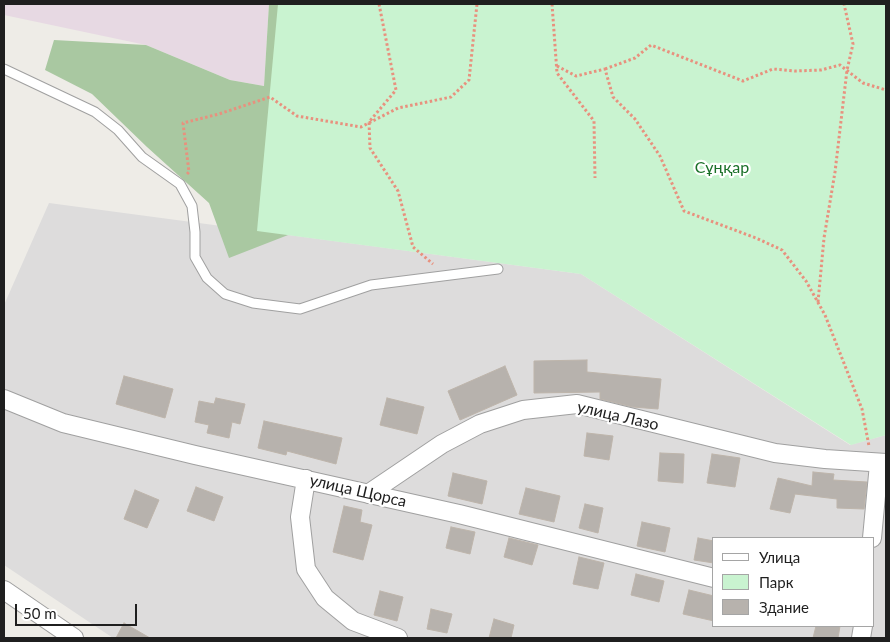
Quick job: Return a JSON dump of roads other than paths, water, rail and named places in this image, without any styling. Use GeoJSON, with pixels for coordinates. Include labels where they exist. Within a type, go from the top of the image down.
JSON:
{"type":"FeatureCollection","features":[{"type":"Feature","properties":{"kind":"street","name":"улица Щорса"},"geometry":{"type":"LineString","coordinates":[[4,399],[63,424],[196,456],[459,514],[712,577]]}},
{"type":"Feature","properties":{"kind":"street","name":"улица Лазо"},"geometry":{"type":"LineString","coordinates":[[368,494],[442,444],[480,424],[523,410],[577,404],[775,453],[879,463]]}},
{"type":"Feature","properties":{"kind":"street"},"geometry":{"type":"LineString","coordinates":[[872,537],[879,463]]}},
{"type":"Feature","properties":{"kind":"street"},"geometry":{"type":"LineString","coordinates":[[306,480],[300,517],[306,569],[325,598],[353,622],[398,638]]}},
{"type":"Feature","properties":{"kind":"street"},"geometry":{"type":"LineString","coordinates":[[4,590],[74,638]]}},
{"type":"Feature","properties":{"kind":"lane"},"geometry":{"type":"LineString","coordinates":[[4,70],[95,112],[118,130],[142,157],[180,184],[192,206],[195,232],[194,257],[207,278],[225,294],[253,303],[300,309],[371,285],[498,269]]}},
{"type":"Feature","properties":{"kind":"park label","name":"Сұңқар"},"geometry":{"type":"Point","coordinates":[722,168]}}]}
